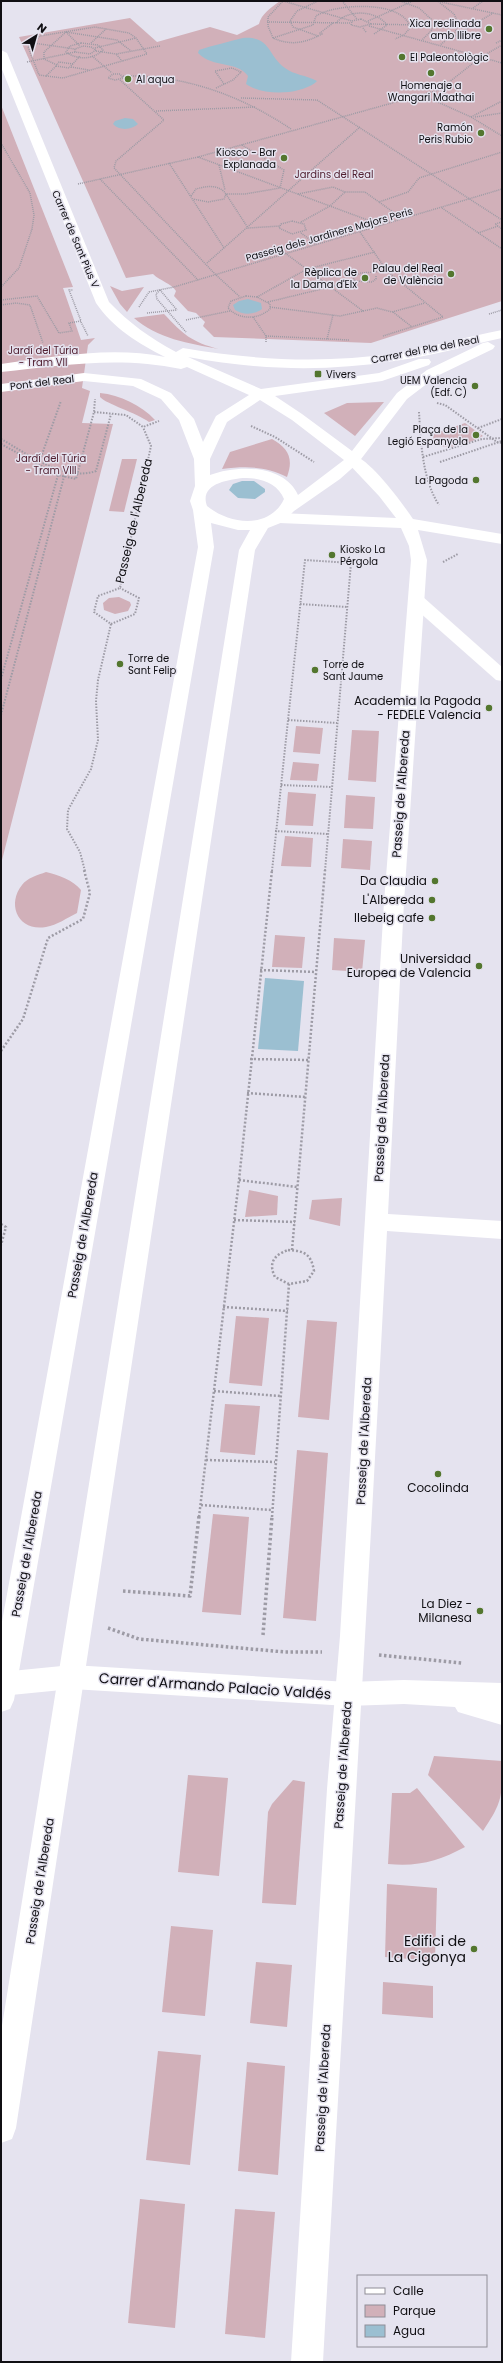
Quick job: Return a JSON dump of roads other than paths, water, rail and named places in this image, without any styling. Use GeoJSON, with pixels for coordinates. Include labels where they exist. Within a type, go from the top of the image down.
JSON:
{"type":"FeatureCollection","features":[{"type":"Feature","properties":{"kind":"main road","name":"Carrer de Sant Pius V"},"geometry":{"type":"LineString","coordinates":[[1,53],[103,303],[118,322],[128,330],[211,374]]}},
{"type":"Feature","properties":{"kind":"main road","name":"Carrer del Pla del Real"},"geometry":{"type":"LineString","coordinates":[[158,346],[204,356],[290,365],[349,362],[395,357],[502,336]]}},
{"type":"Feature","properties":{"kind":"main road","name":"Carrer del Pla del Real"},"geometry":{"type":"LineString","coordinates":[[202,459],[221,419],[260,394],[382,377],[502,336]]}},
{"type":"Feature","properties":{"kind":"main road","name":"Carrer del Pla del Real"},"geometry":{"type":"LineString","coordinates":[[271,521],[336,476],[353,460],[397,402],[432,372],[502,336]]}},
{"type":"Feature","properties":{"kind":"main road","name":"Pont del Real"},"geometry":{"type":"LineString","coordinates":[[1,368],[87,357],[130,357],[171,363],[211,374]]}},
{"type":"Feature","properties":{"kind":"main road"},"geometry":{"type":"LineString","coordinates":[[211,374],[260,394],[297,415],[353,460],[383,490],[407,523]]}},
{"type":"Feature","properties":{"kind":"main road","name":"Carrer del Pla del Real"},"geometry":{"type":"LineString","coordinates":[[84,377],[136,382],[166,396],[186,419],[202,459],[203,487]]}},
{"type":"Feature","properties":{"kind":"main road","name":"Pont del Real"},"geometry":{"type":"LineString","coordinates":[[1,388],[84,377]]}},
{"type":"Feature","properties":{"kind":"main road"},"geometry":{"type":"LineString","coordinates":[[203,487],[212,481],[236,474],[263,475],[279,482],[290,491],[292,499],[290,507]]}},
{"type":"Feature","properties":{"kind":"main road","name":"Passeig de l'Albereda"},"geometry":{"type":"LineString","coordinates":[[2,1689],[206,547],[201,510],[197,502],[198,494],[203,487]]}},
{"type":"Feature","properties":{"kind":"main road"},"geometry":{"type":"LineString","coordinates":[[201,510],[212,518],[226,524],[244,525],[271,521],[407,523],[464,531],[502,539]]}},
{"type":"Feature","properties":{"kind":"main road","name":"Passeig de l'Albereda"},"geometry":{"type":"LineString","coordinates":[[1,2128],[247,550],[271,521]]}},
{"type":"Feature","properties":{"kind":"main road","name":"Passeig de l'Albereda"},"geometry":{"type":"LineString","coordinates":[[307,2362],[408,689],[419,554],[407,523]]}},
{"type":"Feature","properties":{"kind":"main road"},"geometry":{"type":"LineString","coordinates":[[416,600],[502,676]]}},
{"type":"Feature","properties":{"kind":"main road"},"geometry":{"type":"LineString","coordinates":[[376,1222],[502,1230]]}},
{"type":"Feature","properties":{"kind":"main road","name":"Carrer d'Armando Palacio Valdés"},"geometry":{"type":"LineString","coordinates":[[2,1689],[72,1676],[348,1694],[404,1692],[502,1695]]}},
{"type":"Feature","properties":{"kind":"main road"},"geometry":{"type":"LineString","coordinates":[[435,1694],[502,1712]]}},
{"type":"Feature","properties":{"kind":"water"},"geometry":{"type":"Polygon","coordinates":[[[243,38],[259,40],[268,47],[279,63],[285,68],[317,81],[308,87],[290,92],[262,91],[246,84],[248,76],[243,71],[211,61],[198,53],[199,50],[243,38]]]}},
{"type":"Feature","properties":{"kind":"water"},"geometry":{"type":"Polygon","coordinates":[[[125,118],[133,119],[138,124],[132,128],[122,129],[113,124],[115,121],[125,118]]]}},
{"type":"Feature","properties":{"kind":"water"},"geometry":{"type":"Polygon","coordinates":[[[248,299],[261,303],[262,309],[248,314],[235,310],[233,305],[239,301],[248,299]]]}},
{"type":"Feature","properties":{"kind":"water"},"geometry":{"type":"Polygon","coordinates":[[[242,481],[254,481],[265,489],[265,492],[255,499],[238,498],[229,490],[233,484],[242,481]]]}},
{"type":"Feature","properties":{"kind":"water"},"geometry":{"type":"Polygon","coordinates":[[[265,978],[304,981],[298,1051],[258,1049],[265,978]]]}},
{"type":"Feature","properties":{"kind":"place","name":"Xica reclinada amb llibre"},"geometry":{"type":"Point","coordinates":[489,29]}},
{"type":"Feature","properties":{"kind":"place","name":"El Paleontològic"},"geometry":{"type":"Point","coordinates":[402,57]}},
{"type":"Feature","properties":{"kind":"place","name":"Homenaje a Wangari Maathai"},"geometry":{"type":"Point","coordinates":[431,73]}},
{"type":"Feature","properties":{"kind":"place","name":"Al aqua"},"geometry":{"type":"Point","coordinates":[128,79]}},
{"type":"Feature","properties":{"kind":"place","name":"Ramón Peris Rubio"},"geometry":{"type":"Point","coordinates":[481,133]}},
{"type":"Feature","properties":{"kind":"place","name":"Kiosco - Bar Explanada"},"geometry":{"type":"Point","coordinates":[284,158]}},
{"type":"Feature","properties":{"kind":"place","name":"Palau del Real de València"},"geometry":{"type":"Point","coordinates":[451,274]}},
{"type":"Feature","properties":{"kind":"place","name":"Rèplica de la Dama d'Elx"},"geometry":{"type":"Point","coordinates":[365,278]}},
{"type":"Feature","properties":{"kind":"place","name":"Vivers"},"geometry":{"type":"Point","coordinates":[318,374]}},
{"type":"Feature","properties":{"kind":"place","name":"UEM Valencia (Edf. C)"},"geometry":{"type":"Point","coordinates":[475,386]}},
{"type":"Feature","properties":{"kind":"place","name":"Plaça de la Legió Espanyola"},"geometry":{"type":"Point","coordinates":[476,435]}},
{"type":"Feature","properties":{"kind":"place","name":"La Pagoda"},"geometry":{"type":"Point","coordinates":[476,480]}},
{"type":"Feature","properties":{"kind":"place","name":"Kiosko La Pérgola"},"geometry":{"type":"Point","coordinates":[332,555]}},
{"type":"Feature","properties":{"kind":"place","name":"Torre de Sant Felip"},"geometry":{"type":"Point","coordinates":[120,664]}},
{"type":"Feature","properties":{"kind":"place","name":"Torre de Sant Jaume"},"geometry":{"type":"Point","coordinates":[315,670]}},
{"type":"Feature","properties":{"kind":"place","name":"Academia la Pagoda - FEDELE Valencia"},"geometry":{"type":"Point","coordinates":[489,708]}},
{"type":"Feature","properties":{"kind":"place","name":"Da Claudia"},"geometry":{"type":"Point","coordinates":[435,881]}},
{"type":"Feature","properties":{"kind":"place","name":"L'Albereda"},"geometry":{"type":"Point","coordinates":[432,900]}},
{"type":"Feature","properties":{"kind":"place","name":"llebeig cafe"},"geometry":{"type":"Point","coordinates":[432,918]}},
{"type":"Feature","properties":{"kind":"place","name":"Universidad Europea de Valencia"},"geometry":{"type":"Point","coordinates":[479,966]}},
{"type":"Feature","properties":{"kind":"place","name":"Cocolinda"},"geometry":{"type":"Point","coordinates":[438,1474]}},
{"type":"Feature","properties":{"kind":"place","name":"La Diez - Milanesa"},"geometry":{"type":"Point","coordinates":[480,1611]}},
{"type":"Feature","properties":{"kind":"place","name":"Edifici de La Cigonya"},"geometry":{"type":"Point","coordinates":[474,1949]}},
{"type":"Feature","properties":{"kind":"park label","name":"Jardins del Real"},"geometry":{"type":"Point","coordinates":[334,174]}},
{"type":"Feature","properties":{"kind":"park label","name":"Jardí del Túria - Tram VII"},"geometry":{"type":"Point","coordinates":[43,356]}},
{"type":"Feature","properties":{"kind":"park label","name":"Jardí del Túria - Tram VIII"},"geometry":{"type":"Point","coordinates":[51,464]}}]}
